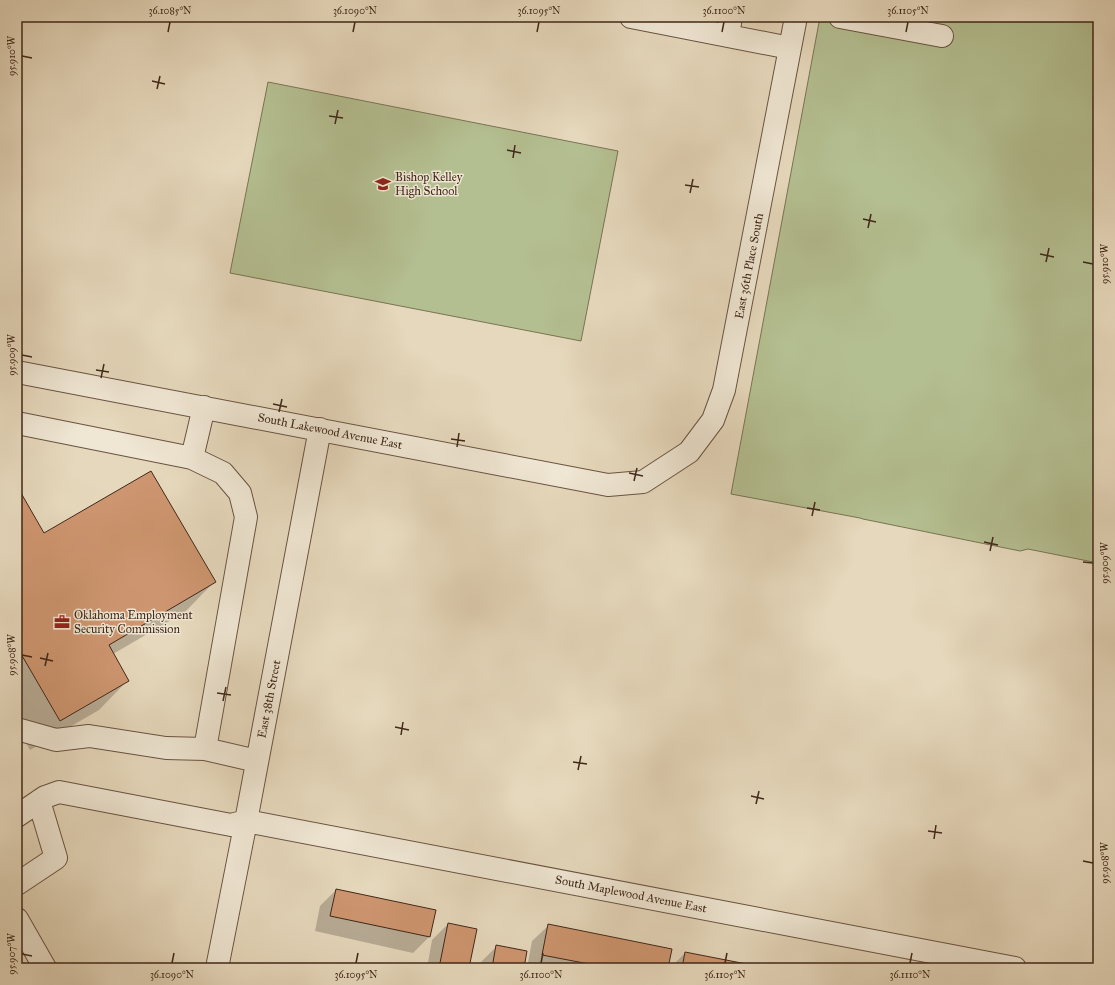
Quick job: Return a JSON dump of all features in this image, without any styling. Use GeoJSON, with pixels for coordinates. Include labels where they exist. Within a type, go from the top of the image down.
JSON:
{"type":"FeatureCollection","features":[{"type":"Feature","properties":{"kind":"street"},"geometry":{"type":"LineString","coordinates":[[631,17],[730,26],[790,48]]}},
{"type":"Feature","properties":{"kind":"street","name":"East 36th Place South"},"geometry":{"type":"LineString","coordinates":[[643,482],[689,452],[713,420],[724,390],[796,17]]}},
{"type":"Feature","properties":{"kind":"street"},"geometry":{"type":"LineString","coordinates":[[840,17],[942,36]]}},
{"type":"Feature","properties":{"kind":"street","name":"South Lakewood Avenue East"},"geometry":{"type":"LineString","coordinates":[[17,372],[608,485],[643,482]]}},
{"type":"Feature","properties":{"kind":"street"},"geometry":{"type":"LineString","coordinates":[[192,458],[204,407]]}},
{"type":"Feature","properties":{"kind":"street"},"geometry":{"type":"LineString","coordinates":[[17,423],[192,458],[223,473],[240,493],[246,517],[205,749]]}},
{"type":"Feature","properties":{"kind":"street","name":"East 38th Street"},"geometry":{"type":"LineString","coordinates":[[217,968],[320,429]]}},
{"type":"Feature","properties":{"kind":"street"},"geometry":{"type":"LineString","coordinates":[[17,729],[56,740],[89,736],[166,748],[205,749],[257,761]]}},
{"type":"Feature","properties":{"kind":"street"},"geometry":{"type":"LineString","coordinates":[[17,816],[46,797],[59,792],[231,825],[246,821]]}},
{"type":"Feature","properties":{"kind":"street"},"geometry":{"type":"LineString","coordinates":[[17,884],[56,858],[39,801]]}},
{"type":"Feature","properties":{"kind":"street","name":"South Maplewood Avenue East"},"geometry":{"type":"LineString","coordinates":[[246,821],[1015,968]]}},
{"type":"Feature","properties":{"kind":"street"},"geometry":{"type":"LineString","coordinates":[[17,919],[45,968]]}},
{"type":"Feature","properties":{"kind":"green space"},"geometry":{"type":"Polygon","coordinates":[[[820,17],[1098,17],[1098,563],[1028,549],[1020,551],[860,518],[731,494],[820,17]]]}},
{"type":"Feature","properties":{"kind":"green space"},"geometry":{"type":"Polygon","coordinates":[[[268,82],[618,151],[581,341],[230,273],[268,82]]]}},
{"type":"Feature","properties":{"kind":"building"},"geometry":{"type":"Polygon","coordinates":[[[151,471],[216,582],[109,645],[129,681],[60,721],[17,647],[17,486],[44,533],[151,471]]]}},
{"type":"Feature","properties":{"kind":"building"},"geometry":{"type":"Polygon","coordinates":[[[336,889],[436,910],[430,937],[330,916],[336,889]]]}},
{"type":"Feature","properties":{"kind":"building"},"geometry":{"type":"Polygon","coordinates":[[[448,923],[477,929],[469,968],[439,968],[448,923]]]}},
{"type":"Feature","properties":{"kind":"building"},"geometry":{"type":"Polygon","coordinates":[[[548,924],[672,949],[668,968],[610,968],[542,955],[548,924]]]}},
{"type":"Feature","properties":{"kind":"building"},"geometry":{"type":"Polygon","coordinates":[[[496,945],[527,951],[524,968],[492,968],[496,945]]]}},
{"type":"Feature","properties":{"kind":"building"},"geometry":{"type":"Polygon","coordinates":[[[685,952],[767,968],[682,968],[685,952]]]}},
{"type":"Feature","properties":{"kind":"place","name":"Bishop Kelley High School"},"geometry":{"type":"Point","coordinates":[383,184]}},
{"type":"Feature","properties":{"kind":"place","name":"Oklahoma Employment Security Commission"},"geometry":{"type":"Point","coordinates":[62,622]}}]}
